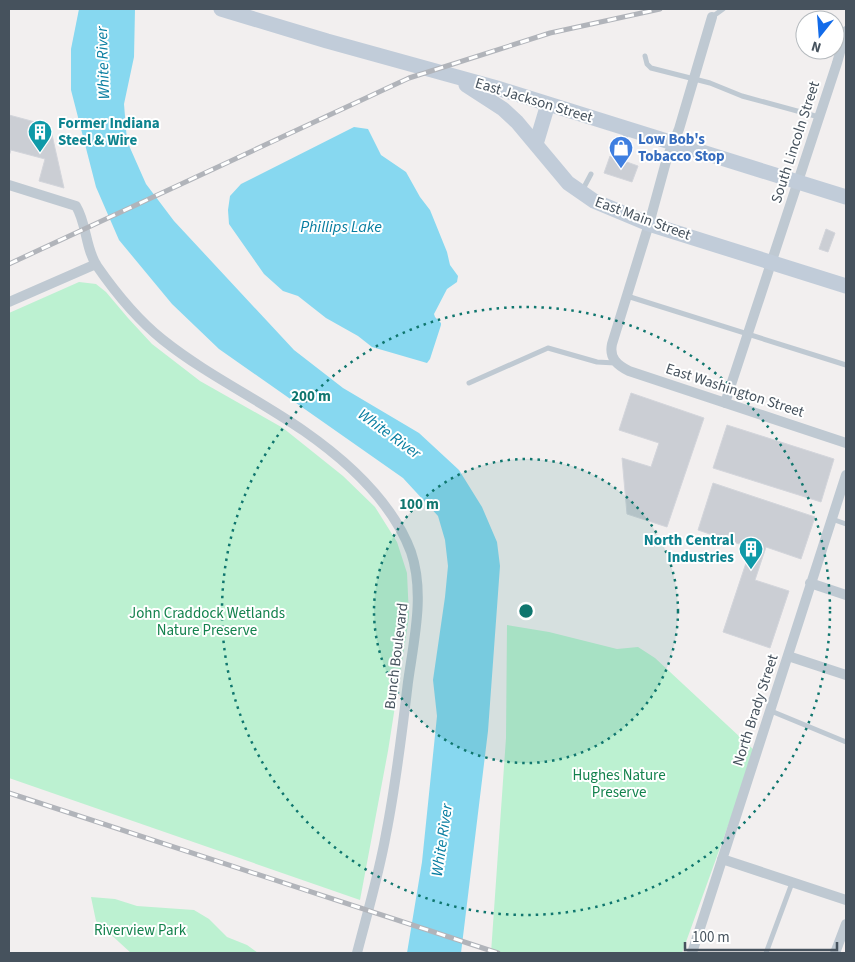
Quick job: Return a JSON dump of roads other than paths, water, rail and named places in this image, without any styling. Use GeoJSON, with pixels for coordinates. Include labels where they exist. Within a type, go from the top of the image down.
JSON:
{"type":"FeatureCollection","features":[{"type":"Feature","properties":{"kind":"main road","name":"East Jackson Street"},"geometry":{"type":"LineString","coordinates":[[221,9],[481,83],[846,197]]}},
{"type":"Feature","properties":{"kind":"main road","name":"East Main Street"},"geometry":{"type":"LineString","coordinates":[[451,76],[503,109],[568,182],[594,202],[649,224],[846,286]]}},
{"type":"Feature","properties":{"kind":"main road"},"geometry":{"type":"LineString","coordinates":[[536,144],[548,104]]}},
{"type":"Feature","properties":{"kind":"street"},"geometry":{"type":"LineString","coordinates":[[616,363],[611,354],[611,349],[667,158],[679,129],[712,17]]}},
{"type":"Feature","properties":{"kind":"street","name":"South Lincoln Street"},"geometry":{"type":"LineString","coordinates":[[725,403],[819,117],[842,63],[846,31]]}},
{"type":"Feature","properties":{"kind":"street","name":"Bunch Boulevard"},"geometry":{"type":"LineString","coordinates":[[9,185],[76,206],[80,212],[96,264],[134,313],[161,339],[200,367],[304,431],[356,473],[385,504],[397,522],[411,552],[417,580],[418,609],[400,749],[386,836],[357,953]]}},
{"type":"Feature","properties":{"kind":"street"},"geometry":{"type":"LineString","coordinates":[[9,302],[96,264]]}},
{"type":"Feature","properties":{"kind":"street","name":"East Washington Street"},"geometry":{"type":"LineString","coordinates":[[616,363],[629,371],[846,443]]}},
{"type":"Feature","properties":{"kind":"street","name":"North Brady Street"},"geometry":{"type":"LineString","coordinates":[[692,953],[846,475]]}},
{"type":"Feature","properties":{"kind":"street"},"geometry":{"type":"LineString","coordinates":[[810,583],[846,595]]}},
{"type":"Feature","properties":{"kind":"street"},"geometry":{"type":"LineString","coordinates":[[788,656],[846,675]]}},
{"type":"Feature","properties":{"kind":"street"},"geometry":{"type":"LineString","coordinates":[[722,859],[846,900]]}},
{"type":"Feature","properties":{"kind":"street"},"geometry":{"type":"LineString","coordinates":[[835,953],[846,924]]}},
{"type":"Feature","properties":{"kind":"lane"},"geometry":{"type":"LineString","coordinates":[[712,17],[723,9]]}},
{"type":"Feature","properties":{"kind":"lane"},"geometry":{"type":"LineString","coordinates":[[645,56],[646,64],[651,68],[710,83],[742,96],[819,117]]}},
{"type":"Feature","properties":{"kind":"lane"},"geometry":{"type":"LineString","coordinates":[[622,151],[628,130]]}},
{"type":"Feature","properties":{"kind":"lane"},"geometry":{"type":"LineString","coordinates":[[580,193],[591,174]]}},
{"type":"Feature","properties":{"kind":"lane"},"geometry":{"type":"LineString","coordinates":[[626,296],[846,365]]}},
{"type":"Feature","properties":{"kind":"lane"},"geometry":{"type":"LineString","coordinates":[[469,384],[548,348],[597,362],[616,363]]}},
{"type":"Feature","properties":{"kind":"lane"},"geometry":{"type":"LineString","coordinates":[[832,519],[846,524]]}},
{"type":"Feature","properties":{"kind":"lane"},"geometry":{"type":"LineString","coordinates":[[771,711],[846,742]]}},
{"type":"Feature","properties":{"kind":"lane"},"geometry":{"type":"LineString","coordinates":[[766,953],[792,883]]}},
{"type":"Feature","properties":{"kind":"water","name":"White River"},"geometry":{"type":"Polygon","coordinates":[[[79,9],[135,9],[134,57],[124,104],[127,141],[146,184],[174,221],[294,350],[343,388],[419,433],[459,470],[482,507],[497,542],[500,566],[488,731],[461,953],[407,953],[422,862],[437,716],[433,680],[448,566],[445,540],[438,516],[403,478],[219,349],[172,304],[119,240],[96,187],[71,90],[71,49],[79,9]]]}},
{"type":"Feature","properties":{"kind":"water","name":"Phillips Lake"},"geometry":{"type":"Polygon","coordinates":[[[354,127],[368,129],[381,155],[406,172],[420,197],[430,210],[447,252],[450,265],[458,276],[457,282],[447,289],[434,314],[441,325],[427,363],[372,347],[358,336],[326,318],[298,296],[283,291],[264,274],[229,224],[230,196],[241,184],[354,127]]]}},
{"type":"Feature","properties":{"kind":"railway"},"geometry":{"type":"LineString","coordinates":[[9,264],[409,78],[550,33],[660,9]]}},
{"type":"Feature","properties":{"kind":"railway"},"geometry":{"type":"LineString","coordinates":[[9,793],[498,953]]}},
{"type":"Feature","properties":{"kind":"place","name":"Former Indiana Steel & Wire"},"geometry":{"type":"Point","coordinates":[40,153]}},
{"type":"Feature","properties":{"kind":"place","name":"Low Bob's Tobacco Stop"},"geometry":{"type":"Point","coordinates":[621,169]}},
{"type":"Feature","properties":{"kind":"place","name":"North Central Industries"},"geometry":{"type":"Point","coordinates":[751,570]}},
{"type":"Feature","properties":{"kind":"park label","name":"John Craddock Wetlands Nature Preserve"},"geometry":{"type":"Point","coordinates":[207,622]}},
{"type":"Feature","properties":{"kind":"park label","name":"Hughes Nature Preserve"},"geometry":{"type":"Point","coordinates":[619,784]}},
{"type":"Feature","properties":{"kind":"park label","name":"Riverview Park"},"geometry":{"type":"Point","coordinates":[140,930]}}]}
